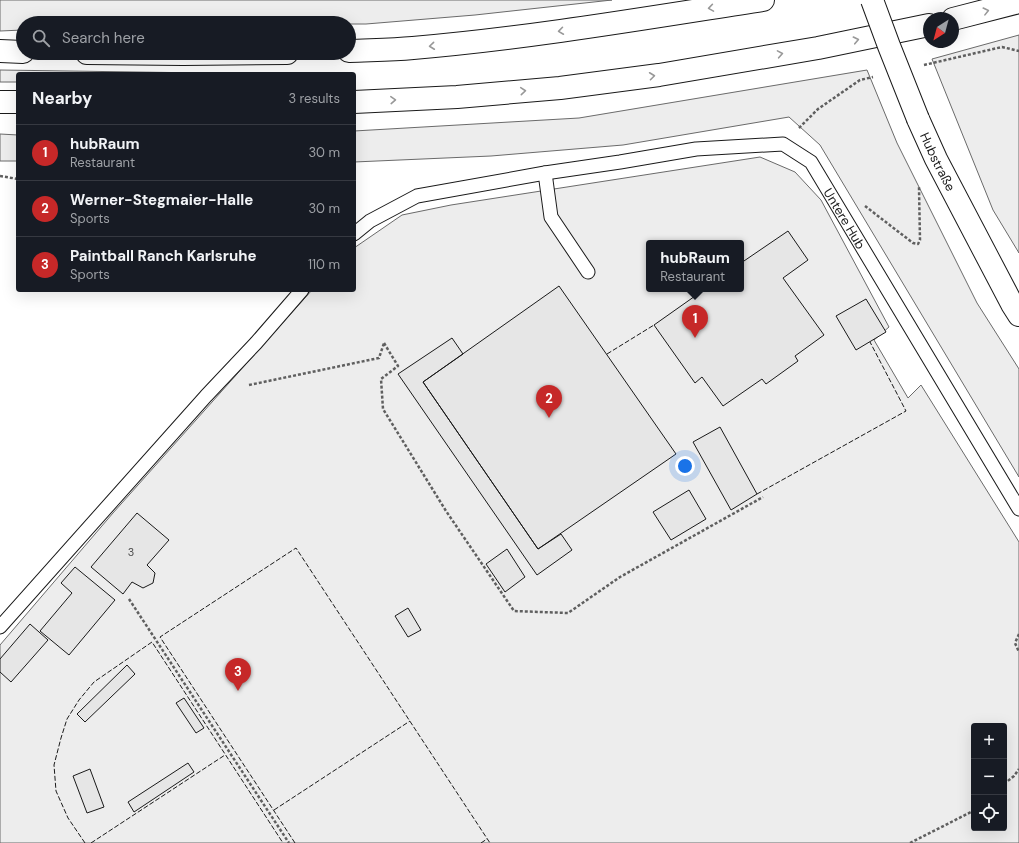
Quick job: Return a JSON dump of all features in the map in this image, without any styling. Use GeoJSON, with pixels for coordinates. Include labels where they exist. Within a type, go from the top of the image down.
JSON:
{"type":"FeatureCollection","features":[{"type":"Feature","properties":{"kind":"main road"},"geometry":{"type":"LineString","coordinates":[[356,51],[411,48],[505,39],[600,26],[763,0]]}},
{"type":"Feature","properties":{"kind":"main road","name":"Hubstraße"},"geometry":{"type":"LineString","coordinates":[[872,0],[918,119],[936,159],[1019,315]]}},
{"type":"Feature","properties":{"kind":"main road"},"geometry":{"type":"LineString","coordinates":[[959,17],[1019,2]]}},
{"type":"Feature","properties":{"kind":"main road"},"geometry":{"type":"LineString","coordinates":[[356,102],[481,95],[560,88],[660,75],[818,48],[923,26]]}},
{"type":"Feature","properties":{"kind":"main road"},"geometry":{"type":"LineString","coordinates":[[0,51],[16,52]]}},
{"type":"Feature","properties":{"kind":"main road"},"geometry":{"type":"LineString","coordinates":[[0,102],[16,102]]}},
{"type":"Feature","properties":{"kind":"lane","name":"Untere Hub"},"geometry":{"type":"LineString","coordinates":[[356,232],[370,221],[417,196],[545,173],[696,149],[783,144],[811,162],[1019,509]]}},
{"type":"Feature","properties":{"kind":"lane"},"geometry":{"type":"LineString","coordinates":[[545,173],[551,217],[588,272]]}},
{"type":"Feature","properties":{"kind":"lane"},"geometry":{"type":"LineString","coordinates":[[0,627],[300,292]]}},
{"type":"Feature","properties":{"kind":"path"},"geometry":{"type":"LineString","coordinates":[[864,205],[913,243],[918,244],[920,240],[919,186],[936,159]]}},
{"type":"Feature","properties":{"kind":"path"},"geometry":{"type":"LineString","coordinates":[[0,176],[16,179]]}},
{"type":"Feature","properties":{"kind":"path"},"geometry":{"type":"LineString","coordinates":[[244,386],[378,358],[384,343],[398,366],[381,379],[383,409],[446,511],[514,611],[568,613],[620,577],[763,498]]}},
{"type":"Feature","properties":{"kind":"path"},"geometry":{"type":"LineString","coordinates":[[129,599],[289,843]]}},
{"type":"Feature","properties":{"kind":"path"},"geometry":{"type":"LineString","coordinates":[[1019,634],[1014,643],[1019,652]]}},
{"type":"Feature","properties":{"kind":"path"},"geometry":{"type":"LineString","coordinates":[[1007,782],[1014,776],[1019,769]]}},
{"type":"Feature","properties":{"kind":"path"},"geometry":{"type":"LineString","coordinates":[[910,843],[971,812]]}},
{"type":"Feature","properties":{"kind":"shaded area"},"geometry":{"type":"Polygon","coordinates":[[[0,0],[612,0],[475,15],[366,24],[356,24],[356,16],[16,16],[16,30],[0,31],[0,0]]]}},
{"type":"Feature","properties":{"kind":"shaded area"},"geometry":{"type":"Polygon","coordinates":[[[1019,35],[1019,253],[993,210],[932,59],[1019,35]]]}},
{"type":"Feature","properties":{"kind":"shaded area"},"geometry":{"type":"Polygon","coordinates":[[[0,70],[144,72],[16,72],[16,82],[0,82],[0,70]]]}},
{"type":"Feature","properties":{"kind":"shaded area"},"geometry":{"type":"Polygon","coordinates":[[[867,70],[897,143],[977,303],[1019,369],[1019,477],[820,145],[789,117],[623,145],[491,156],[356,162],[356,131],[579,118],[867,70]]]}},
{"type":"Feature","properties":{"kind":"shaded area"},"geometry":{"type":"Polygon","coordinates":[[[0,134],[16,135],[16,161],[0,161],[0,134]]]}},
{"type":"Feature","properties":{"kind":"shaded area"},"geometry":{"type":"Polygon","coordinates":[[[760,157],[795,172],[821,200],[889,327],[874,340],[908,398],[921,385],[1019,542],[1019,843],[0,843],[0,645],[113,513],[310,292],[356,292],[356,247],[402,215],[451,205],[760,157]]]}},
{"type":"Feature","properties":{"kind":"building"},"geometry":{"type":"Polygon","coordinates":[[[788,231],[808,260],[783,278],[824,335],[795,356],[798,361],[766,384],[762,379],[723,406],[702,377],[695,383],[654,325],[701,292],[744,292],[744,261],[788,231]]]}},
{"type":"Feature","properties":{"kind":"building"},"geometry":{"type":"Polygon","coordinates":[[[559,286],[676,454],[538,549],[423,382],[559,286]]]}},
{"type":"Feature","properties":{"kind":"building"},"geometry":{"type":"Polygon","coordinates":[[[866,299],[886,332],[856,350],[836,316],[866,299]]]}},
{"type":"Feature","properties":{"kind":"building"},"geometry":{"type":"Polygon","coordinates":[[[452,338],[463,354],[423,382],[538,549],[561,534],[572,550],[537,575],[398,374],[452,338]]]}},
{"type":"Feature","properties":{"kind":"building"},"geometry":{"type":"Polygon","coordinates":[[[720,427],[757,494],[731,510],[693,442],[720,427]]]}},
{"type":"Feature","properties":{"kind":"building"},"geometry":{"type":"Polygon","coordinates":[[[689,490],[706,519],[671,540],[653,512],[689,490]]]}},
{"type":"Feature","properties":{"kind":"building"},"geometry":{"type":"Polygon","coordinates":[[[137,513],[169,540],[147,565],[155,573],[153,583],[143,588],[132,582],[123,594],[91,567],[137,513]]]}},
{"type":"Feature","properties":{"kind":"building"},"geometry":{"type":"Polygon","coordinates":[[[507,549],[525,577],[505,592],[486,564],[507,549]]]}},
{"type":"Feature","properties":{"kind":"building"},"geometry":{"type":"Polygon","coordinates":[[[75,567],[115,600],[69,655],[40,631],[72,593],[61,583],[75,567]]]}},
{"type":"Feature","properties":{"kind":"building"},"geometry":{"type":"Polygon","coordinates":[[[408,608],[421,630],[408,637],[395,616],[408,608]]]}},
{"type":"Feature","properties":{"kind":"building"},"geometry":{"type":"Polygon","coordinates":[[[30,624],[48,640],[11,682],[0,672],[0,659],[30,624]]]}},
{"type":"Feature","properties":{"kind":"building"},"geometry":{"type":"Polygon","coordinates":[[[127,665],[135,674],[85,722],[77,714],[127,665]]]}},
{"type":"Feature","properties":{"kind":"building"},"geometry":{"type":"Polygon","coordinates":[[[184,698],[204,728],[196,733],[176,703],[184,698]]]}},
{"type":"Feature","properties":{"kind":"building"},"geometry":{"type":"Polygon","coordinates":[[[188,763],[194,772],[134,812],[128,802],[188,763]]]}},
{"type":"Feature","properties":{"kind":"building"},"geometry":{"type":"Polygon","coordinates":[[[90,769],[104,807],[87,813],[73,776],[90,769]]]}},
{"type":"Feature","properties":{"kind":"fence"},"geometry":{"type":"LineString","coordinates":[[607,354],[654,325]]}},
{"type":"Feature","properties":{"kind":"fence"},"geometry":{"type":"LineString","coordinates":[[757,494],[906,411],[870,342]]}},
{"type":"Feature","properties":{"kind":"fence"},"geometry":{"type":"LineString","coordinates":[[295,843],[160,637],[296,548],[490,843]]}},
{"type":"Feature","properties":{"kind":"fence"},"geometry":{"type":"LineString","coordinates":[[85,843],[68,818],[56,791],[54,765],[67,719],[79,700],[94,682],[152,642],[283,843]]}},
{"type":"Feature","properties":{"kind":"fence"},"geometry":{"type":"LineString","coordinates":[[274,810],[410,721]]}},
{"type":"Feature","properties":{"kind":"fence"},"geometry":{"type":"LineString","coordinates":[[91,843],[225,755]]}},
{"type":"Feature","properties":{"kind":"fence"},"geometry":{"type":"LineString","coordinates":[[481,843],[487,839]]}},
{"type":"Feature","properties":{"kind":"place","name":"hubRaum"},"geometry":{"type":"Point","coordinates":[695,338]}},
{"type":"Feature","properties":{"kind":"place","name":"Werner-Stegmaier-Halle"},"geometry":{"type":"Point","coordinates":[549,418]}},
{"type":"Feature","properties":{"kind":"place","name":"Paintball Ranch Karlsruhe"},"geometry":{"type":"Point","coordinates":[238,691]}}]}
